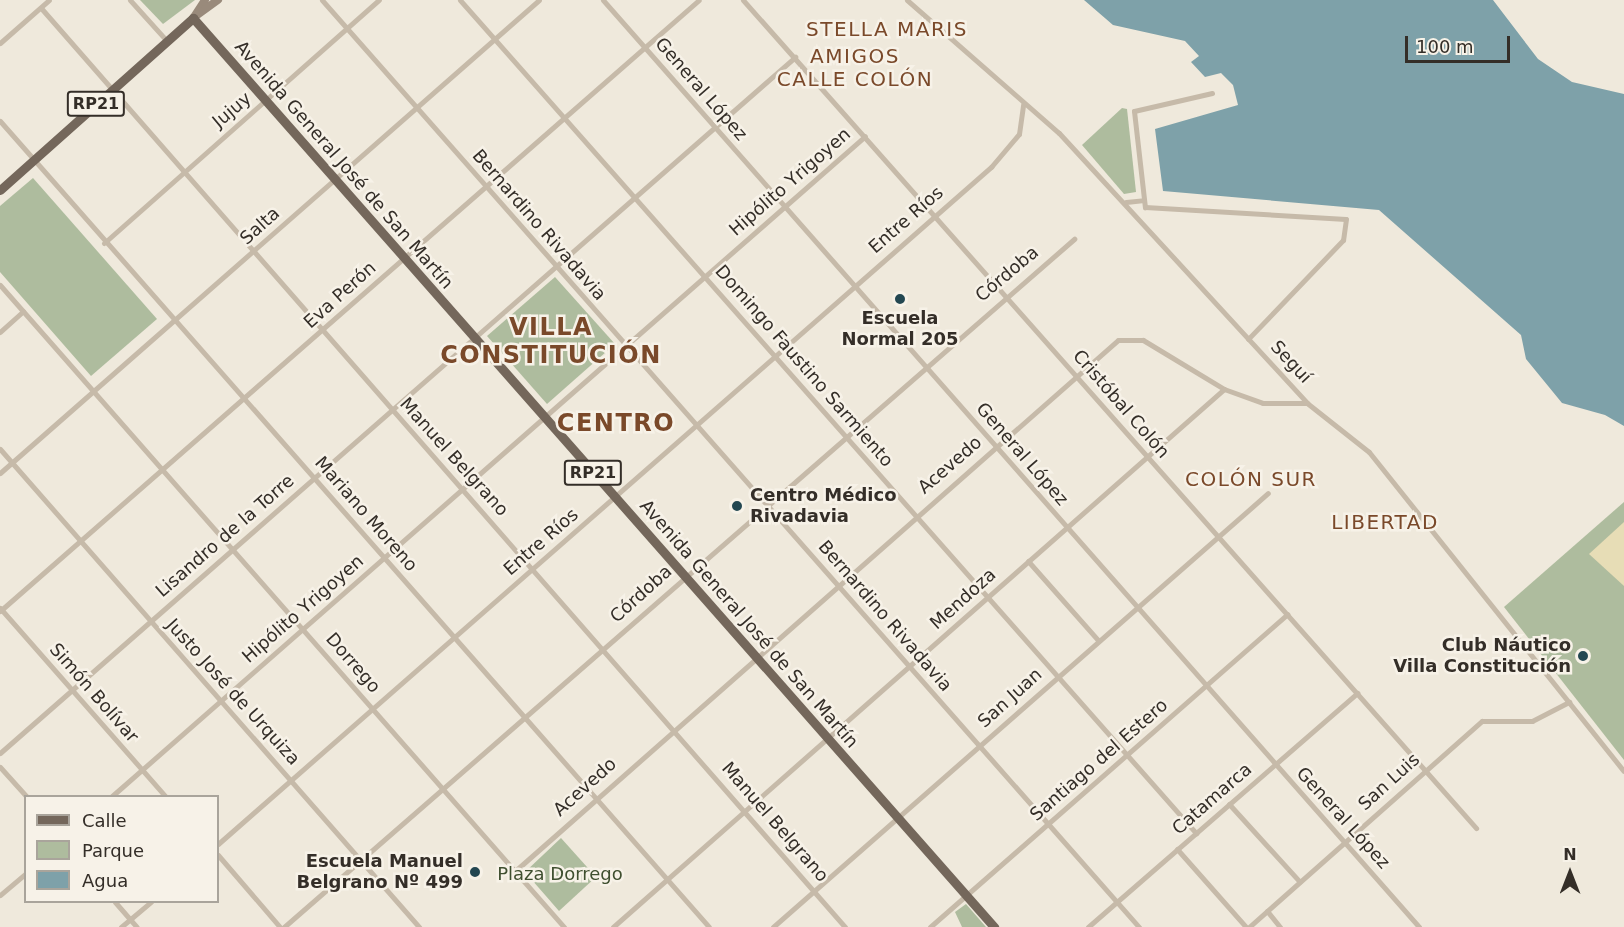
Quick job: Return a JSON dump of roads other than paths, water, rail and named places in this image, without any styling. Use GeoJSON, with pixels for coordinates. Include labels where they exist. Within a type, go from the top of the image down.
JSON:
{"type":"FeatureCollection","features":[{"type":"Feature","properties":{"kind":"main road"},"geometry":{"type":"LineString","coordinates":[[193,18],[206,0]]}},
{"type":"Feature","properties":{"kind":"main road"},"geometry":{"type":"LineString","coordinates":[[193,18],[218,0]]}},
{"type":"Feature","properties":{"kind":"main road","name":"RP21"},"geometry":{"type":"LineString","coordinates":[[0,190],[193,18]]}},
{"type":"Feature","properties":{"kind":"main road","name":"Avenida General José de San Martín"},"geometry":{"type":"LineString","coordinates":[[193,18],[994,927]]}},
{"type":"Feature","properties":{"kind":"street"},"geometry":{"type":"LineString","coordinates":[[0,43],[49,0]]}},
{"type":"Feature","properties":{"kind":"street"},"geometry":{"type":"LineString","coordinates":[[130,0],[167,41]]}},
{"type":"Feature","properties":{"kind":"street","name":"Bernardino Rivadavia"},"geometry":{"type":"LineString","coordinates":[[322,0],[1139,927]]}},
{"type":"Feature","properties":{"kind":"street","name":"Jujuy"},"geometry":{"type":"LineString","coordinates":[[104,243],[379,0]]}},
{"type":"Feature","properties":{"kind":"street","name":"Domingo Faustino Sarmiento"},"geometry":{"type":"LineString","coordinates":[[460,0],[705,275],[1126,757],[1196,833]]}},
{"type":"Feature","properties":{"kind":"street","name":"Salta"},"geometry":{"type":"LineString","coordinates":[[0,473],[539,0]]}},
{"type":"Feature","properties":{"kind":"street","name":"General López"},"geometry":{"type":"LineString","coordinates":[[603,0],[1419,927]]}},
{"type":"Feature","properties":{"kind":"street","name":"Eva Perón"},"geometry":{"type":"LineString","coordinates":[[0,610],[163,471],[699,0]]}},
{"type":"Feature","properties":{"kind":"street","name":"Cristóbal Colón"},"geometry":{"type":"LineString","coordinates":[[743,0],[866,136],[1476,828]]}},
{"type":"Feature","properties":{"kind":"street","name":"Seguí"},"geometry":{"type":"LineString","coordinates":[[907,0],[1023,104],[1059,133],[1126,202],[1307,402],[1369,452],[1624,771]]}},
{"type":"Feature","properties":{"kind":"street","name":"Manuel Belgrano"},"geometry":{"type":"LineString","coordinates":[[41,8],[845,927]]}},
{"type":"Feature","properties":{"kind":"street","name":"Lisandro de la Torre"},"geometry":{"type":"LineString","coordinates":[[0,753],[315,478],[554,264],[636,198],[795,57]]}},
{"type":"Feature","properties":{"kind":"street"},"geometry":{"type":"LineString","coordinates":[[1212,93],[1134,111],[1144,200],[1150,209],[1346,219],[1343,240],[1248,339]]}},
{"type":"Feature","properties":{"kind":"street","name":"Entre Ríos"},"geometry":{"type":"LineString","coordinates":[[219,843],[991,167],[1019,134],[1023,104]]}},
{"type":"Feature","properties":{"kind":"street","name":"Mariano Moreno"},"geometry":{"type":"LineString","coordinates":[[0,121],[104,243],[315,478],[709,927]]}},
{"type":"Feature","properties":{"kind":"street","name":"Hipólito Yrigoyen"},"geometry":{"type":"LineString","coordinates":[[113,795],[627,348],[705,275],[866,136]]}},
{"type":"Feature","properties":{"kind":"street"},"geometry":{"type":"LineString","coordinates":[[1126,202],[1144,200]]}},
{"type":"Feature","properties":{"kind":"street","name":"Córdoba"},"geometry":{"type":"LineString","coordinates":[[282,927],[603,648],[924,364],[1074,239]]}},
{"type":"Feature","properties":{"kind":"street","name":"Dorrego"},"geometry":{"type":"LineString","coordinates":[[0,285],[564,927]]}},
{"type":"Feature","properties":{"kind":"street"},"geometry":{"type":"LineString","coordinates":[[0,332],[23,311]]}},
{"type":"Feature","properties":{"kind":"street","name":"Acevedo"},"geometry":{"type":"LineString","coordinates":[[515,871],[673,728],[1075,374],[1118,340],[1143,340],[1224,389],[1263,403],[1307,402]]}},
{"type":"Feature","properties":{"kind":"street","name":"Mendoza"},"geometry":{"type":"LineString","coordinates":[[613,927],[1224,389]]}},
{"type":"Feature","properties":{"kind":"street","name":"Justo José de Urquiza"},"geometry":{"type":"LineString","coordinates":[[0,449],[419,927]]}},
{"type":"Feature","properties":{"kind":"street","name":"San Juan"},"geometry":{"type":"LineString","coordinates":[[773,927],[1056,676],[1268,493]]}},
{"type":"Feature","properties":{"kind":"street"},"geometry":{"type":"LineString","coordinates":[[1028,561],[1098,640]]}},
{"type":"Feature","properties":{"kind":"street","name":"Simón Bolívar"},"geometry":{"type":"LineString","coordinates":[[0,610],[164,795]]}},
{"type":"Feature","properties":{"kind":"street","name":"Santiago del Estero"},"geometry":{"type":"LineString","coordinates":[[930,927],[1287,614]]}},
{"type":"Feature","properties":{"kind":"street","name":"Catamarca"},"geometry":{"type":"LineString","coordinates":[[1088,927],[1357,693]]}},
{"type":"Feature","properties":{"kind":"street","name":"San Luis"},"geometry":{"type":"LineString","coordinates":[[1247,927],[1482,721],[1532,721],[1569,702]]}},
{"type":"Feature","properties":{"kind":"street"},"geometry":{"type":"LineString","coordinates":[[0,767],[25,795]]}},
{"type":"Feature","properties":{"kind":"street"},"geometry":{"type":"LineString","coordinates":[[1229,804],[1300,882]]}},
{"type":"Feature","properties":{"kind":"street"},"geometry":{"type":"LineString","coordinates":[[1177,849],[1247,927]]}},
{"type":"Feature","properties":{"kind":"street"},"geometry":{"type":"LineString","coordinates":[[219,856],[282,927]]}},
{"type":"Feature","properties":{"kind":"street"},"geometry":{"type":"LineString","coordinates":[[0,895],[24,875]]}},
{"type":"Feature","properties":{"kind":"street"},"geometry":{"type":"LineString","coordinates":[[116,903],[137,927]]}},
{"type":"Feature","properties":{"kind":"street"},"geometry":{"type":"LineString","coordinates":[[121,927],[150,903]]}},
{"type":"Feature","properties":{"kind":"street"},"geometry":{"type":"LineString","coordinates":[[1267,911],[1281,927]]}},
{"type":"Feature","properties":{"kind":"water"},"geometry":{"type":"Polygon","coordinates":[[[1084,0],[1493,0],[1538,59],[1572,82],[1624,94],[1624,426],[1605,415],[1562,403],[1526,359],[1521,335],[1379,210],[1163,191],[1155,129],[1238,105],[1233,85],[1221,73],[1205,77],[1191,62],[1199,56],[1185,41],[1113,25],[1084,0]]]}},
{"type":"Feature","properties":{"kind":"place","name":"Escuela Normal 205"},"geometry":{"type":"Point","coordinates":[900,299]}},
{"type":"Feature","properties":{"kind":"place","name":"Centro Médico Rivadavia"},"geometry":{"type":"Point","coordinates":[737,506]}},
{"type":"Feature","properties":{"kind":"place","name":"Club Náutico Villa Constitución"},"geometry":{"type":"Point","coordinates":[1583,656]}},
{"type":"Feature","properties":{"kind":"place","name":"Escuela Manuel Belgrano Nº 499"},"geometry":{"type":"Point","coordinates":[475,872]}},
{"type":"Feature","properties":{"kind":"district","name":"STELLA MARIS"},"geometry":{"type":"Point","coordinates":[887,29]}},
{"type":"Feature","properties":{"kind":"district","name":"AMIGOS CALLE COLÓN"},"geometry":{"type":"Point","coordinates":[855,68]}},
{"type":"Feature","properties":{"kind":"district","name":"VILLA CONSTITUCIÓN"},"geometry":{"type":"Point","coordinates":[551,342]}},
{"type":"Feature","properties":{"kind":"district","name":"CENTRO"},"geometry":{"type":"Point","coordinates":[616,424]}},
{"type":"Feature","properties":{"kind":"district","name":"COLÓN SUR"},"geometry":{"type":"Point","coordinates":[1251,479]}},
{"type":"Feature","properties":{"kind":"district","name":"LIBERTAD"},"geometry":{"type":"Point","coordinates":[1385,522]}},
{"type":"Feature","properties":{"kind":"park label","name":"Plaza Dorrego"},"geometry":{"type":"Point","coordinates":[560,874]}}]}
